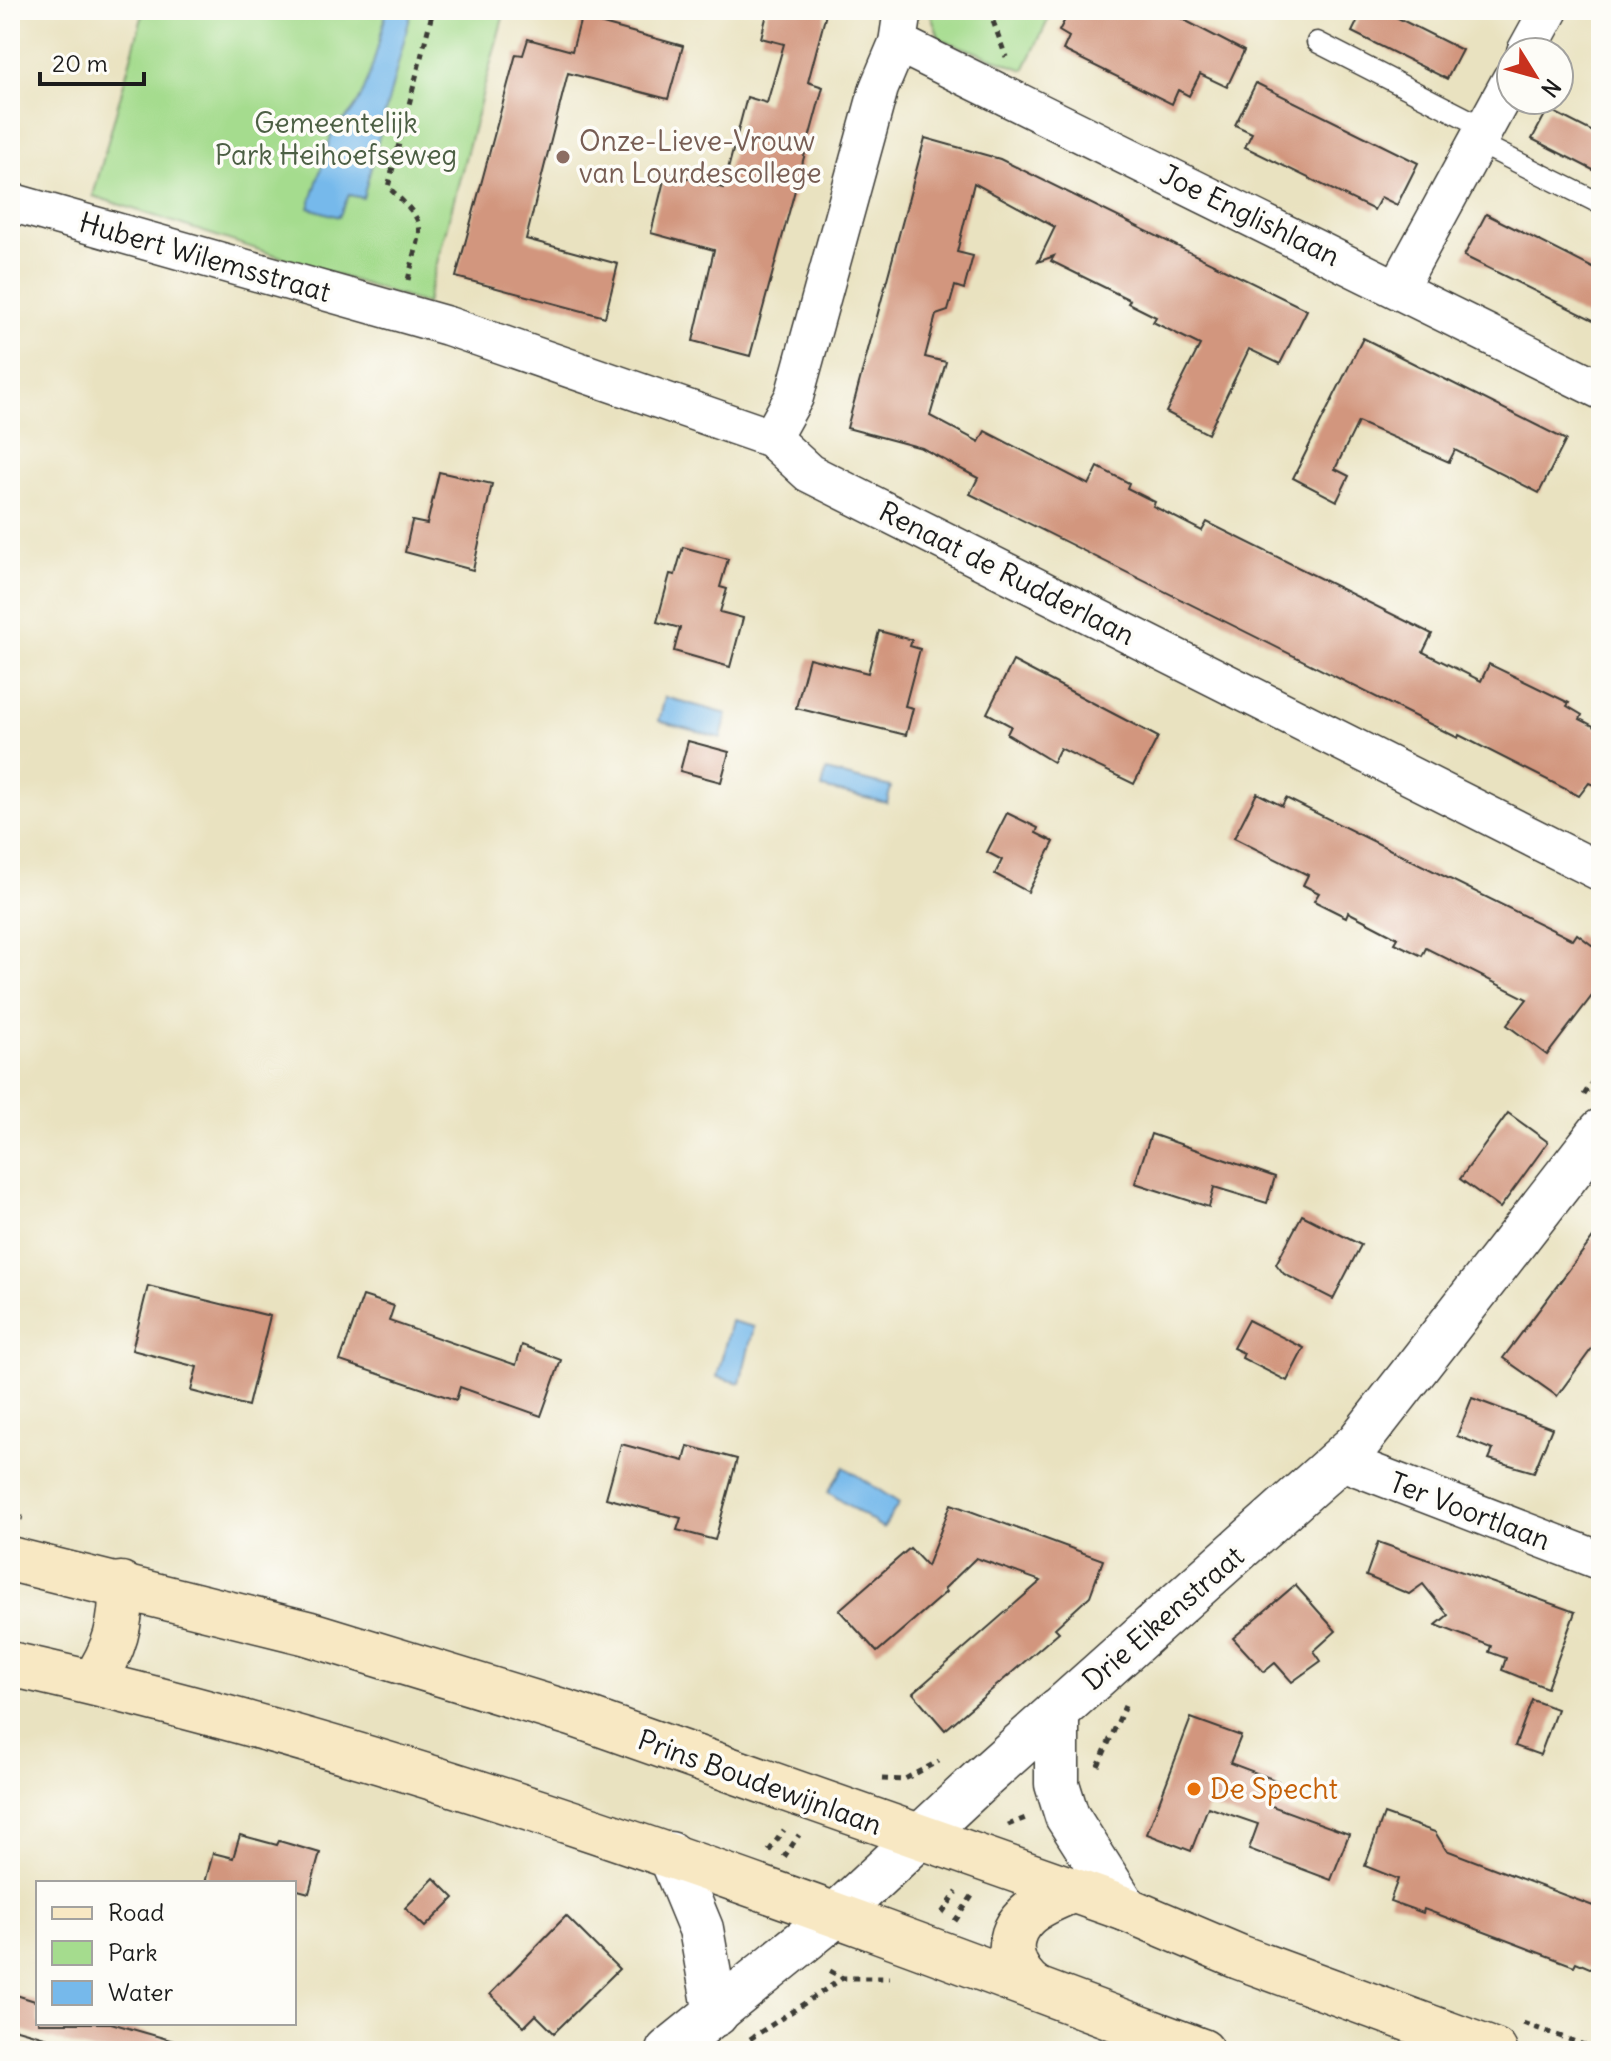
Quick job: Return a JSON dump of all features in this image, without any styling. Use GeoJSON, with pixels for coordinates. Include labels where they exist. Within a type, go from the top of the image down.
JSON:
{"type":"FeatureCollection","features":[{"type":"Feature","properties":{"kind":"main road","name":"Prins Boudewijnlaan"},"geometry":{"type":"LineString","coordinates":[[10,1559],[121,1584],[307,1633],[575,1715],[919,1839],[1126,1909],[1239,1957],[1503,2035]]}},
{"type":"Feature","properties":{"kind":"main road"},"geometry":{"type":"LineString","coordinates":[[93,1682],[117,1637],[121,1584]]}},
{"type":"Feature","properties":{"kind":"main road"},"geometry":{"type":"LineString","coordinates":[[10,1664],[93,1682],[357,1754],[670,1854],[837,1914],[906,1961],[1035,1988],[1202,2051]]}},
{"type":"Feature","properties":{"kind":"main road"},"geometry":{"type":"LineString","coordinates":[[1035,1988],[1020,1977],[1012,1957],[1014,1936],[1024,1917],[1071,1891]]}},
{"type":"Feature","properties":{"kind":"street"},"geometry":{"type":"LineString","coordinates":[[1535,36],[1549,10]]}},
{"type":"Feature","properties":{"kind":"street"},"geometry":{"type":"LineString","coordinates":[[771,438],[794,397],[879,88],[900,26]]}},
{"type":"Feature","properties":{"kind":"street","name":"Joe Englishlaan"},"geometry":{"type":"LineString","coordinates":[[900,26],[1398,288],[1601,390]]}},
{"type":"Feature","properties":{"kind":"street"},"geometry":{"type":"LineString","coordinates":[[1398,288],[1495,109]]}},
{"type":"Feature","properties":{"kind":"street","name":"Hubert Wilemsstraat"},"geometry":{"type":"LineString","coordinates":[[10,202],[401,312]]}},
{"type":"Feature","properties":{"kind":"street","name":"Renaat de Rudderlaan"},"geometry":{"type":"LineString","coordinates":[[401,312],[771,438],[809,473],[1601,872]]}},
{"type":"Feature","properties":{"kind":"street","name":"Drie Eikenstraat"},"geometry":{"type":"LineString","coordinates":[[668,2051],[730,2028],[837,1914],[966,1793],[1339,1460],[1387,1410],[1590,1116]]}},
{"type":"Feature","properties":{"kind":"street","name":"Ter Voortlaan"},"geometry":{"type":"LineString","coordinates":[[1339,1460],[1601,1561]]}},
{"type":"Feature","properties":{"kind":"street"},"geometry":{"type":"LineString","coordinates":[[1057,1711],[1057,1784],[1077,1798],[1067,1816],[1126,1909]]}},
{"type":"Feature","properties":{"kind":"street"},"geometry":{"type":"LineString","coordinates":[[670,1854],[701,1929],[730,2028]]}},
{"type":"Feature","properties":{"kind":"lane"},"geometry":{"type":"LineString","coordinates":[[1317,42],[1601,204]]}},
{"type":"Feature","properties":{"kind":"path"},"geometry":{"type":"LineString","coordinates":[[401,312],[421,224],[417,214],[388,187],[433,10]]}},
{"type":"Feature","properties":{"kind":"path"},"geometry":{"type":"LineString","coordinates":[[1590,1116],[1601,1069]]}},
{"type":"Feature","properties":{"kind":"path"},"geometry":{"type":"LineString","coordinates":[[906,1961],[1007,1825],[1077,1798],[1132,1695]]}},
{"type":"Feature","properties":{"kind":"path"},"geometry":{"type":"LineString","coordinates":[[870,1777],[903,1780],[933,1767],[942,1758]]}},
{"type":"Feature","properties":{"kind":"path"},"geometry":{"type":"LineString","coordinates":[[933,1767],[1007,1825]]}},
{"type":"Feature","properties":{"kind":"path"},"geometry":{"type":"LineString","coordinates":[[756,1884],[813,1801]]}},
{"type":"Feature","properties":{"kind":"path"},"geometry":{"type":"LineString","coordinates":[[756,1884],[813,1801]]}},
{"type":"Feature","properties":{"kind":"path"},"geometry":{"type":"LineString","coordinates":[[730,2028],[843,1978]]}},
{"type":"Feature","properties":{"kind":"path"},"geometry":{"type":"LineString","coordinates":[[1503,2035],[1601,2051]]}},
{"type":"Feature","properties":{"kind":"green space","name":"Gemeentelijk Park Heihoefseweg"},"geometry":{"type":"Polygon","coordinates":[[[144,10],[505,10],[426,304],[93,196],[144,10]]]}},
{"type":"Feature","properties":{"kind":"green space"},"geometry":{"type":"Polygon","coordinates":[[[932,10],[1053,10],[1024,70],[940,39],[931,16],[932,10]]]}},
{"type":"Feature","properties":{"kind":"water"},"geometry":{"type":"Polygon","coordinates":[[[387,10],[412,10],[363,198],[349,195],[339,217],[309,208],[334,126],[355,107],[370,76],[387,10]]]}},
{"type":"Feature","properties":{"kind":"water"},"geometry":{"type":"Polygon","coordinates":[[[665,697],[727,714],[721,738],[659,721],[665,697]]]}},
{"type":"Feature","properties":{"kind":"water"},"geometry":{"type":"Polygon","coordinates":[[[826,771],[891,787],[887,803],[822,788],[826,771]]]}},
{"type":"Feature","properties":{"kind":"water"},"geometry":{"type":"Polygon","coordinates":[[[731,1321],[754,1327],[740,1383],[717,1377],[731,1321]]]}},
{"type":"Feature","properties":{"kind":"water"},"geometry":{"type":"Polygon","coordinates":[[[844,1467],[899,1503],[883,1528],[828,1492],[844,1467]]]}},
{"type":"Feature","properties":{"kind":"building"},"geometry":{"type":"Polygon","coordinates":[[[768,10],[827,10],[808,82],[823,87],[750,356],[693,341],[714,250],[651,233],[666,172],[723,188],[747,97],[767,103],[784,44],[761,38],[768,10]]]}},
{"type":"Feature","properties":{"kind":"building"},"geometry":{"type":"Polygon","coordinates":[[[1070,10],[1165,10],[1244,51],[1227,87],[1200,74],[1189,96],[1178,90],[1172,104],[1063,50],[1069,37],[1059,31],[1070,10]]]}},
{"type":"Feature","properties":{"kind":"building"},"geometry":{"type":"Polygon","coordinates":[[[1363,10],[1382,10],[1462,50],[1447,79],[1352,32],[1363,10]]]}},
{"type":"Feature","properties":{"kind":"building"},"geometry":{"type":"Polygon","coordinates":[[[581,18],[683,46],[668,99],[568,73],[526,239],[618,264],[605,317],[456,277],[516,54],[523,55],[528,39],[572,51],[581,18]]]}},
{"type":"Feature","properties":{"kind":"building"},"geometry":{"type":"Polygon","coordinates":[[[1256,83],[1418,163],[1397,205],[1381,197],[1374,210],[1245,147],[1252,133],[1235,125],[1256,83]]]}},
{"type":"Feature","properties":{"kind":"building"},"geometry":{"type":"Polygon","coordinates":[[[1544,116],[1562,116],[1601,136],[1601,174],[1532,139],[1544,116]]]}},
{"type":"Feature","properties":{"kind":"building"},"geometry":{"type":"Polygon","coordinates":[[[925,138],[1000,159],[1307,310],[1280,364],[1249,349],[1208,434],[1166,412],[1200,345],[1153,322],[1156,317],[1128,303],[1130,300],[1051,261],[1054,256],[1038,262],[1055,227],[974,183],[957,252],[973,256],[964,289],[955,286],[948,311],[936,315],[925,357],[946,362],[930,416],[979,442],[985,431],[1089,485],[1098,467],[1129,483],[1127,488],[1155,502],[1153,506],[1202,531],[1207,522],[1432,634],[1423,652],[1481,681],[1489,664],[1569,703],[1567,706],[1582,715],[1580,719],[1601,730],[1601,788],[1589,783],[1579,796],[970,494],[978,478],[922,448],[847,428],[925,138]]]}},
{"type":"Feature","properties":{"kind":"building"},"geometry":{"type":"Polygon","coordinates":[[[1486,214],[1601,272],[1601,324],[1464,256],[1486,214]]]}},
{"type":"Feature","properties":{"kind":"building"},"geometry":{"type":"Polygon","coordinates":[[[1363,338],[1566,440],[1539,493],[1455,450],[1449,462],[1358,422],[1335,469],[1349,476],[1337,501],[1293,478],[1363,338]]]}},
{"type":"Feature","properties":{"kind":"building"},"geometry":{"type":"Polygon","coordinates":[[[439,472],[492,484],[473,570],[405,552],[412,521],[427,524],[439,472]]]}},
{"type":"Feature","properties":{"kind":"building"},"geometry":{"type":"Polygon","coordinates":[[[683,547],[728,559],[720,587],[727,589],[720,612],[743,618],[730,667],[674,651],[680,628],[657,622],[670,574],[675,575],[683,547]]]}},
{"type":"Feature","properties":{"kind":"building"},"geometry":{"type":"Polygon","coordinates":[[[879,631],[912,640],[910,646],[920,649],[905,706],[913,708],[906,735],[796,708],[809,658],[868,673],[879,631]]]}},
{"type":"Feature","properties":{"kind":"building"},"geometry":{"type":"Polygon","coordinates":[[[1013,661],[1158,737],[1134,784],[1060,748],[1053,762],[1007,734],[1011,726],[987,713],[1013,661]]]}},
{"type":"Feature","properties":{"kind":"building"},"geometry":{"type":"Polygon","coordinates":[[[688,741],[729,752],[721,782],[680,771],[688,741]]]}},
{"type":"Feature","properties":{"kind":"building"},"geometry":{"type":"Polygon","coordinates":[[[1257,793],[1282,806],[1286,798],[1573,940],[1577,934],[1601,952],[1601,984],[1547,1055],[1507,1025],[1527,999],[1426,948],[1422,956],[1395,943],[1398,938],[1348,912],[1346,917],[1314,901],[1319,893],[1303,885],[1308,875],[1234,838],[1257,793]]]}},
{"type":"Feature","properties":{"kind":"building"},"geometry":{"type":"Polygon","coordinates":[[[1007,813],[1038,828],[1036,833],[1054,842],[1028,892],[995,874],[1002,860],[987,852],[1007,813]]]}},
{"type":"Feature","properties":{"kind":"building"},"geometry":{"type":"Polygon","coordinates":[[[1508,1113],[1548,1142],[1500,1208],[1460,1179],[1508,1113]]]}},
{"type":"Feature","properties":{"kind":"building"},"geometry":{"type":"Polygon","coordinates":[[[1151,1134],[1275,1177],[1267,1203],[1214,1187],[1209,1207],[1135,1183],[1151,1134]]]}},
{"type":"Feature","properties":{"kind":"building"},"geometry":{"type":"Polygon","coordinates":[[[1302,1215],[1361,1245],[1333,1299],[1284,1274],[1276,1264],[1302,1215]]]}},
{"type":"Feature","properties":{"kind":"building"},"geometry":{"type":"Polygon","coordinates":[[[1601,1227],[1601,1336],[1557,1396],[1503,1358],[1601,1227]]]}},
{"type":"Feature","properties":{"kind":"building"},"geometry":{"type":"Polygon","coordinates":[[[148,1286],[270,1316],[248,1406],[191,1391],[197,1367],[132,1350],[148,1286]]]}},
{"type":"Feature","properties":{"kind":"building"},"geometry":{"type":"Polygon","coordinates":[[[363,1296],[394,1306],[389,1321],[516,1365],[522,1345],[561,1360],[541,1416],[460,1387],[456,1400],[340,1361],[363,1296]]]}},
{"type":"Feature","properties":{"kind":"building"},"geometry":{"type":"Polygon","coordinates":[[[1248,1320],[1304,1348],[1287,1381],[1242,1358],[1244,1353],[1233,1348],[1248,1320]]]}},
{"type":"Feature","properties":{"kind":"building"},"geometry":{"type":"Polygon","coordinates":[[[1472,1398],[1552,1428],[1534,1472],[1489,1459],[1493,1450],[1457,1436],[1472,1398]]]}},
{"type":"Feature","properties":{"kind":"building"},"geometry":{"type":"Polygon","coordinates":[[[621,1444],[684,1461],[688,1446],[737,1459],[715,1540],[677,1530],[681,1518],[606,1498],[621,1444]]]}},
{"type":"Feature","properties":{"kind":"building"},"geometry":{"type":"Polygon","coordinates":[[[951,1504],[1103,1560],[1090,1596],[1055,1628],[1059,1632],[945,1730],[913,1693],[1041,1581],[976,1558],[944,1589],[946,1592],[877,1652],[839,1610],[910,1548],[927,1566],[951,1504]]]}},
{"type":"Feature","properties":{"kind":"building"},"geometry":{"type":"Polygon","coordinates":[[[1378,1542],[1575,1612],[1547,1688],[1502,1670],[1506,1658],[1489,1652],[1491,1646],[1436,1625],[1448,1615],[1423,1584],[1409,1594],[1366,1576],[1378,1542]]]}},
{"type":"Feature","properties":{"kind":"building"},"geometry":{"type":"Polygon","coordinates":[[[1295,1585],[1336,1631],[1314,1651],[1321,1661],[1292,1682],[1275,1663],[1264,1672],[1233,1638],[1295,1585]]]}},
{"type":"Feature","properties":{"kind":"building"},"geometry":{"type":"Polygon","coordinates":[[[1532,1700],[1557,1709],[1540,1755],[1515,1746],[1532,1700]]]}},
{"type":"Feature","properties":{"kind":"building"},"geometry":{"type":"Polygon","coordinates":[[[1191,1718],[1241,1736],[1230,1763],[1278,1781],[1269,1805],[1349,1834],[1331,1880],[1249,1849],[1258,1824],[1208,1807],[1191,1851],[1147,1834],[1191,1718]]]}},
{"type":"Feature","properties":{"kind":"building"},"geometry":{"type":"Polygon","coordinates":[[[1384,1814],[1435,1832],[1446,1850],[1601,1909],[1601,1945],[1592,1969],[1576,1962],[1574,1966],[1424,1909],[1423,1913],[1390,1901],[1398,1879],[1365,1866],[1384,1814]]]}},
{"type":"Feature","properties":{"kind":"building"},"geometry":{"type":"Polygon","coordinates":[[[240,1835],[277,1845],[279,1841],[320,1853],[309,1893],[296,1890],[296,1881],[206,1881],[213,1853],[233,1858],[240,1835]]]}},
{"type":"Feature","properties":{"kind":"building"},"geometry":{"type":"Polygon","coordinates":[[[434,1878],[454,1898],[425,1927],[405,1908],[434,1878]]]}},
{"type":"Feature","properties":{"kind":"building"},"geometry":{"type":"Polygon","coordinates":[[[566,1916],[619,1969],[554,2033],[536,2015],[524,2027],[490,1994],[566,1916]]]}},
{"type":"Feature","properties":{"kind":"building"},"geometry":{"type":"Polygon","coordinates":[[[10,1993],[36,2001],[36,2025],[118,2025],[181,2043],[180,2051],[93,2051],[10,2027],[10,1993]]]}},
{"type":"Feature","properties":{"kind":"place","name":"Onze-Lieve-Vrouw van Lourdescollege"},"geometry":{"type":"Point","coordinates":[563,157]}},
{"type":"Feature","properties":{"kind":"place","name":"De Specht"},"geometry":{"type":"Point","coordinates":[1194,1789]}}]}
